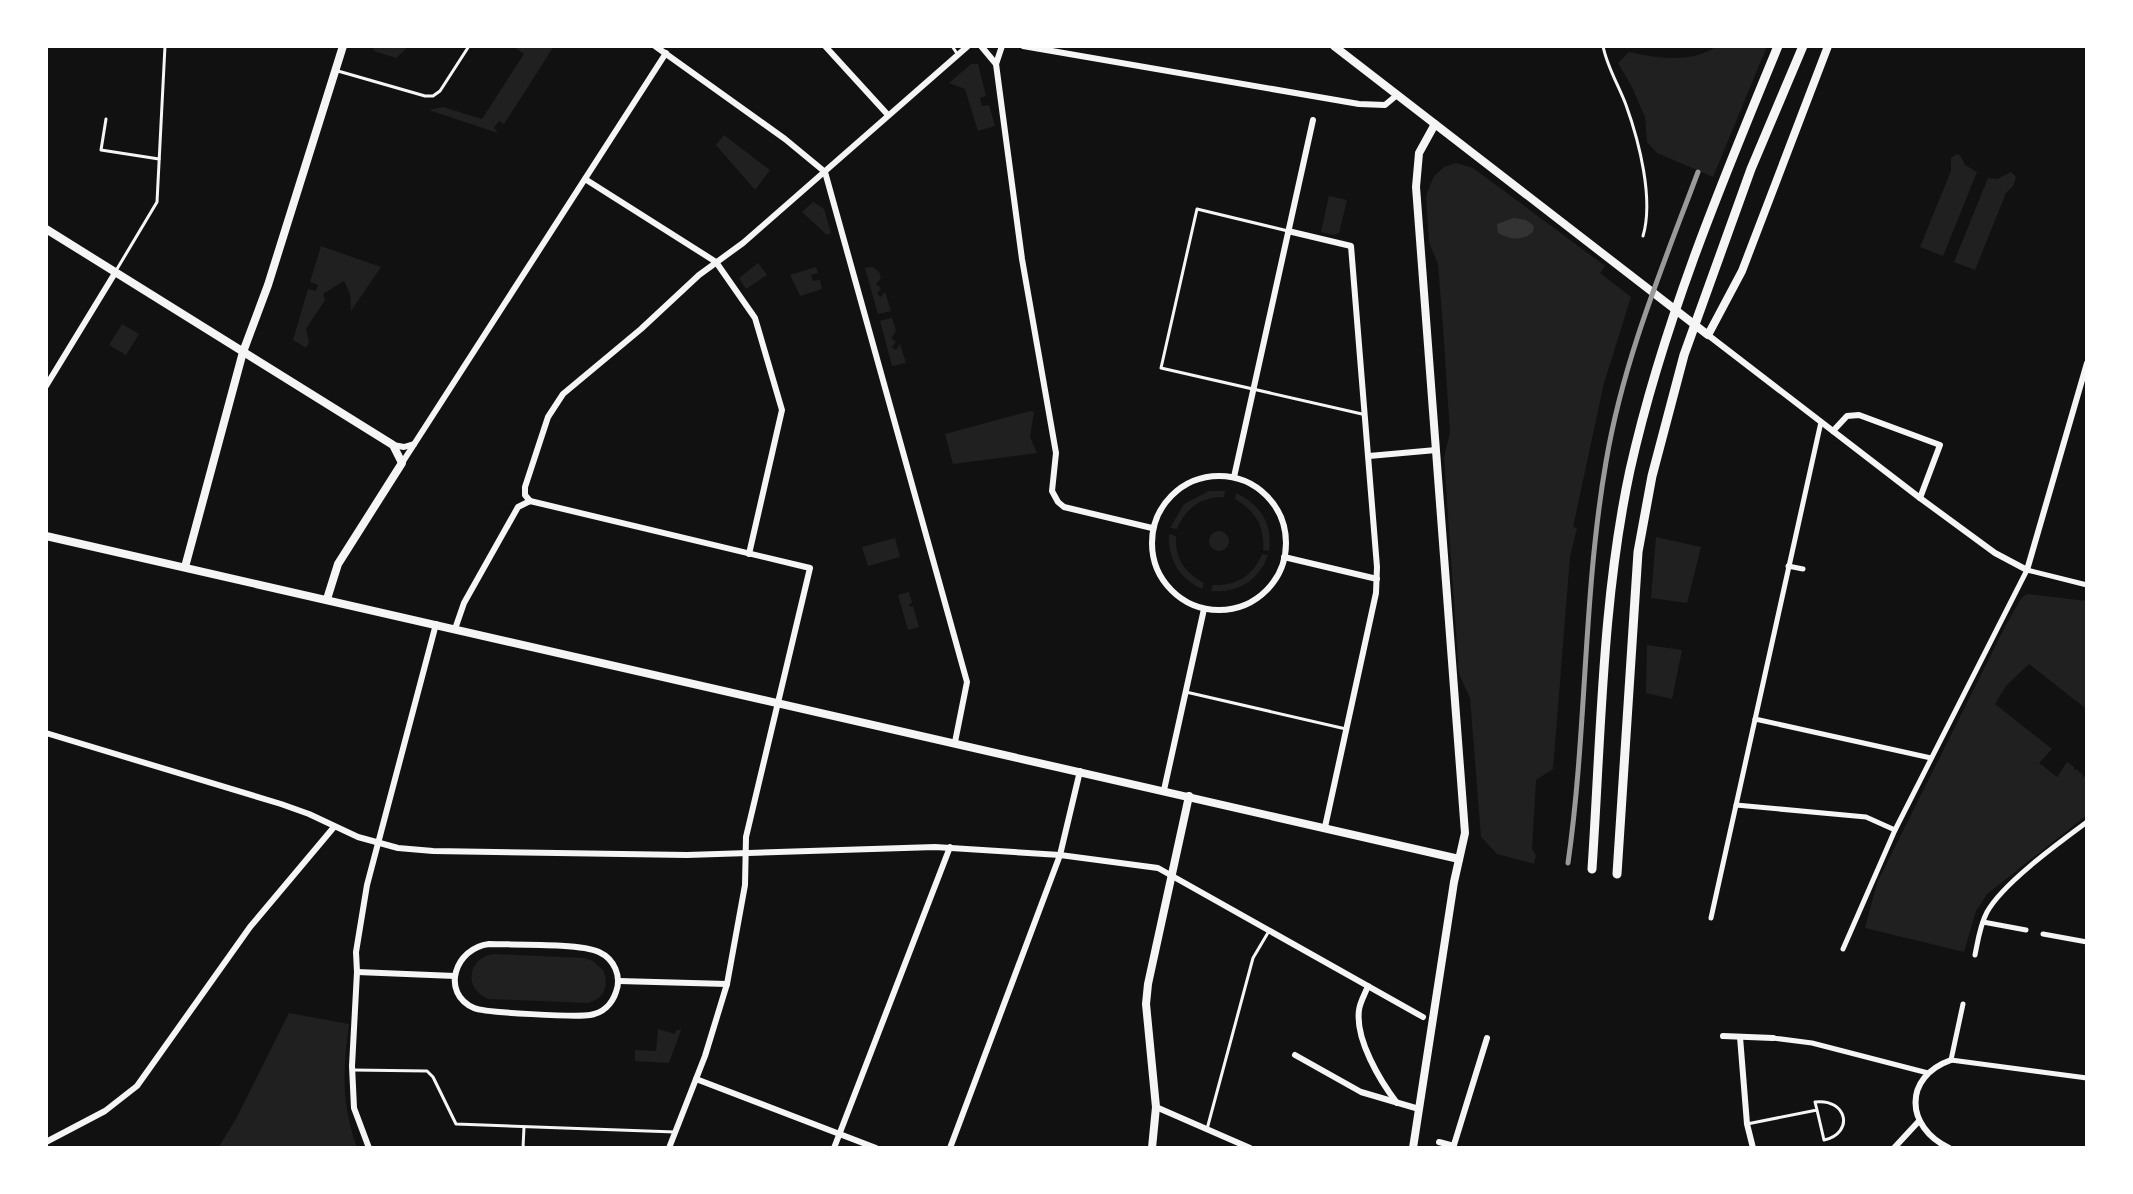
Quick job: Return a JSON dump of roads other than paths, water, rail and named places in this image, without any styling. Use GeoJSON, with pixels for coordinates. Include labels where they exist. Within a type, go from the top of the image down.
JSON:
{"type":"FeatureCollection","features":[{"type":"Feature","properties":{"kind":"main road"},"geometry":{"type":"LineString","coordinates":[[1592,869],[1616,550],[1630,472],[1663,348],[1719,188],[1778,46]]}},
{"type":"Feature","properties":{"kind":"main road"},"geometry":{"type":"LineString","coordinates":[[1617,874],[1638,552],[1652,476],[1684,355],[1751,169],[1803,46]]}},
{"type":"Feature","properties":{"kind":"street"},"geometry":{"type":"LineString","coordinates":[[185,567],[243,352],[343,46]]}},
{"type":"Feature","properties":{"kind":"street"},"geometry":{"type":"LineString","coordinates":[[655,46],[785,139],[825,172],[967,682],[955,742]]}},
{"type":"Feature","properties":{"kind":"street"},"geometry":{"type":"LineString","coordinates":[[825,46],[888,115]]}},
{"type":"Feature","properties":{"kind":"street"},"geometry":{"type":"LineString","coordinates":[[669,1148],[696,1079],[727,984],[745,885],[746,837],[810,568],[530,501],[525,495],[525,487],[548,417],[559,398],[716,262],[743,243],[968,46]]}},
{"type":"Feature","properties":{"kind":"street"},"geometry":{"type":"LineString","coordinates":[[981,46],[996,64]]}},
{"type":"Feature","properties":{"kind":"street"},"geometry":{"type":"LineString","coordinates":[[1002,46],[996,64],[1022,259],[1056,453],[1052,491],[1064,507],[1152,528]]}},
{"type":"Feature","properties":{"kind":"street"},"geometry":{"type":"LineString","coordinates":[[1023,46],[1359,104],[1385,105],[1397,95]]}},
{"type":"Feature","properties":{"kind":"street"},"geometry":{"type":"LineString","coordinates":[[1334,46],[1995,553],[2027,570],[2087,585]]}},
{"type":"Feature","properties":{"kind":"street"},"geometry":{"type":"LineString","coordinates":[[1706,333],[1742,271],[1828,46]]}},
{"type":"Feature","properties":{"kind":"street"},"geometry":{"type":"LineString","coordinates":[[327,599],[337,567],[666,53]]}},
{"type":"Feature","properties":{"kind":"street"},"geometry":{"type":"LineString","coordinates":[[1234,477],[1313,120]]}},
{"type":"Feature","properties":{"kind":"street"},"geometry":{"type":"LineString","coordinates":[[1414,1146],[1465,833],[1415,178],[1419,153],[1435,124]]}},
{"type":"Feature","properties":{"kind":"street"},"geometry":{"type":"LineString","coordinates":[[585,179],[716,262],[755,318],[782,415],[749,554]]}},
{"type":"Feature","properties":{"kind":"street"},"geometry":{"type":"LineString","coordinates":[[46,229],[393,445],[404,447],[414,444]]}},
{"type":"Feature","properties":{"kind":"street"},"geometry":{"type":"LineString","coordinates":[[1288,231],[1351,246],[1377,579],[1325,827]]}},
{"type":"Feature","properties":{"kind":"street"},"geometry":{"type":"LineString","coordinates":[[46,386],[115,273]]}},
{"type":"Feature","properties":{"kind":"street"},"geometry":{"type":"LineString","coordinates":[[1843,949],[1895,830],[2027,570],[2087,363]]}},
{"type":"Feature","properties":{"kind":"street"},"geometry":{"type":"LineString","coordinates":[[1833,431],[1847,416],[1859,415],[1940,445],[1920,498]]}},
{"type":"Feature","properties":{"kind":"street"},"geometry":{"type":"LineString","coordinates":[[1711,918],[1821,422]]}},
{"type":"Feature","properties":{"kind":"street"},"geometry":{"type":"LineString","coordinates":[[393,445],[402,463]]}},
{"type":"Feature","properties":{"kind":"street"},"geometry":{"type":"LineString","coordinates":[[1369,456],[1436,450]]}},
{"type":"Feature","properties":{"kind":"street"},"geometry":{"type":"LineString","coordinates":[[1210,476],[1234,477],[1258,488],[1278,511],[1285,534],[1284,557],[1273,582],[1259,597],[1228,610],[1204,609],[1178,597],[1161,577],[1153,558],[1152,528],[1166,500],[1187,483],[1210,476]]}},
{"type":"Feature","properties":{"kind":"street"},"geometry":{"type":"LineString","coordinates":[[455,629],[464,603],[518,507],[530,501]]}},
{"type":"Feature","properties":{"kind":"street"},"geometry":{"type":"LineString","coordinates":[[46,536],[1459,859]]}},
{"type":"Feature","properties":{"kind":"street"},"geometry":{"type":"LineString","coordinates":[[1284,557],[1377,579]]}},
{"type":"Feature","properties":{"kind":"street"},"geometry":{"type":"LineString","coordinates":[[1788,566],[1803,569]]}},
{"type":"Feature","properties":{"kind":"street"},"geometry":{"type":"LineString","coordinates":[[1164,790],[1204,609]]}},
{"type":"Feature","properties":{"kind":"street"},"geometry":{"type":"LineString","coordinates":[[369,1148],[354,1108],[356,952],[361,913],[436,624]]}},
{"type":"Feature","properties":{"kind":"street"},"geometry":{"type":"LineString","coordinates":[[1755,719],[1931,758]]}},
{"type":"Feature","properties":{"kind":"street"},"geometry":{"type":"LineString","coordinates":[[46,733],[281,804],[379,844],[398,848],[641,856],[950,847],[1060,855],[1158,868],[1423,1017]]}},
{"type":"Feature","properties":{"kind":"street"},"geometry":{"type":"LineString","coordinates":[[950,1148],[1060,855],[1080,771]]}},
{"type":"Feature","properties":{"kind":"street"},"geometry":{"type":"LineString","coordinates":[[1152,1148],[1156,1107],[1146,1004],[1189,796]]}},
{"type":"Feature","properties":{"kind":"street"},"geometry":{"type":"LineString","coordinates":[[1736,805],[1866,817],[1895,830]]}},
{"type":"Feature","properties":{"kind":"street"},"geometry":{"type":"LineString","coordinates":[[1975,955],[1983,922],[1994,901],[2087,822]]}},
{"type":"Feature","properties":{"kind":"street"},"geometry":{"type":"LineString","coordinates":[[46,1142],[105,1111],[137,1086],[250,927],[334,827]]}},
{"type":"Feature","properties":{"kind":"street"},"geometry":{"type":"LineString","coordinates":[[834,1148],[950,847]]}},
{"type":"Feature","properties":{"kind":"street"},"geometry":{"type":"LineString","coordinates":[[1983,922],[2026,930]]}},
{"type":"Feature","properties":{"kind":"street"},"geometry":{"type":"LineString","coordinates":[[2043,934],[2087,942]]}},
{"type":"Feature","properties":{"kind":"street"},"geometry":{"type":"LineString","coordinates":[[489,944],[596,950],[613,964],[619,981],[610,1004],[601,1011],[580,1015],[484,1011],[464,1000],[456,987],[455,976],[457,965],[467,952],[489,944]]}},
{"type":"Feature","properties":{"kind":"street"},"geometry":{"type":"LineString","coordinates":[[357,972],[455,976]]}},
{"type":"Feature","properties":{"kind":"street"},"geometry":{"type":"LineString","coordinates":[[619,981],[727,984]]}},
{"type":"Feature","properties":{"kind":"street"},"geometry":{"type":"LineString","coordinates":[[1368,986],[1359,1007],[1359,1023],[1371,1061],[1397,1103]]}},
{"type":"Feature","properties":{"kind":"street"},"geometry":{"type":"LineString","coordinates":[[1951,1060],[1963,1004]]}},
{"type":"Feature","properties":{"kind":"street"},"geometry":{"type":"LineString","coordinates":[[1723,1036],[1812,1043],[1928,1073]]}},
{"type":"Feature","properties":{"kind":"street"},"geometry":{"type":"LineString","coordinates":[[1740,1037],[1747,1124],[1753,1148]]}},
{"type":"Feature","properties":{"kind":"street"},"geometry":{"type":"LineString","coordinates":[[1439,1142],[1454,1147],[1487,1038]]}},
{"type":"Feature","properties":{"kind":"street"},"geometry":{"type":"LineString","coordinates":[[1295,1055],[1361,1092],[1419,1109]]}},
{"type":"Feature","properties":{"kind":"street"},"geometry":{"type":"LineString","coordinates":[[1949,1148],[1927,1132],[1919,1121],[1916,1096],[1928,1073],[1951,1060],[2087,1078]]}},
{"type":"Feature","properties":{"kind":"street"},"geometry":{"type":"LineString","coordinates":[[696,1079],[876,1148]]}},
{"type":"Feature","properties":{"kind":"street"},"geometry":{"type":"LineString","coordinates":[[1156,1107],[1250,1148]]}},
{"type":"Feature","properties":{"kind":"street"},"geometry":{"type":"LineString","coordinates":[[1894,1148],[1919,1121]]}},
{"type":"Feature","properties":{"kind":"lane"},"geometry":{"type":"LineString","coordinates":[[115,273],[157,202],[165,46]]}},
{"type":"Feature","properties":{"kind":"lane"},"geometry":{"type":"LineString","coordinates":[[336,70],[433,96],[440,91],[469,46]]}},
{"type":"Feature","properties":{"kind":"lane"},"geometry":{"type":"LineString","coordinates":[[952,46],[958,55]]}},
{"type":"Feature","properties":{"kind":"lane"},"geometry":{"type":"LineString","coordinates":[[1603,46],[1627,108],[1641,167],[1649,206],[1643,236]]}},
{"type":"Feature","properties":{"kind":"lane"},"geometry":{"type":"LineString","coordinates":[[106,119],[101,150],[159,159]]}},
{"type":"Feature","properties":{"kind":"lane"},"geometry":{"type":"LineString","coordinates":[[1288,231],[1197,209],[1161,368],[1365,414]]}},
{"type":"Feature","properties":{"kind":"lane"},"geometry":{"type":"LineString","coordinates":[[1186,692],[1346,729]]}},
{"type":"Feature","properties":{"kind":"lane"},"geometry":{"type":"LineString","coordinates":[[1207,1129],[1253,958],[1269,931]]}},
{"type":"Feature","properties":{"kind":"lane"},"geometry":{"type":"LineString","coordinates":[[353,1070],[427,1071],[456,1124],[675,1132]]}},
{"type":"Feature","properties":{"kind":"lane"},"geometry":{"type":"LineString","coordinates":[[1826,1101],[1843,1114],[1841,1130],[1833,1138],[1824,1140],[1817,1110],[1815,1102],[1826,1101]]}},
{"type":"Feature","properties":{"kind":"lane"},"geometry":{"type":"LineString","coordinates":[[1747,1124],[1817,1110]]}},
{"type":"Feature","properties":{"kind":"lane"},"geometry":{"type":"LineString","coordinates":[[523,1148],[524,1127]]}},
{"type":"Feature","properties":{"kind":"railway"},"geometry":{"type":"LineString","coordinates":[[1568,863],[1579,763],[1593,562],[1613,424],[1633,351],[1698,172]]}}]}
